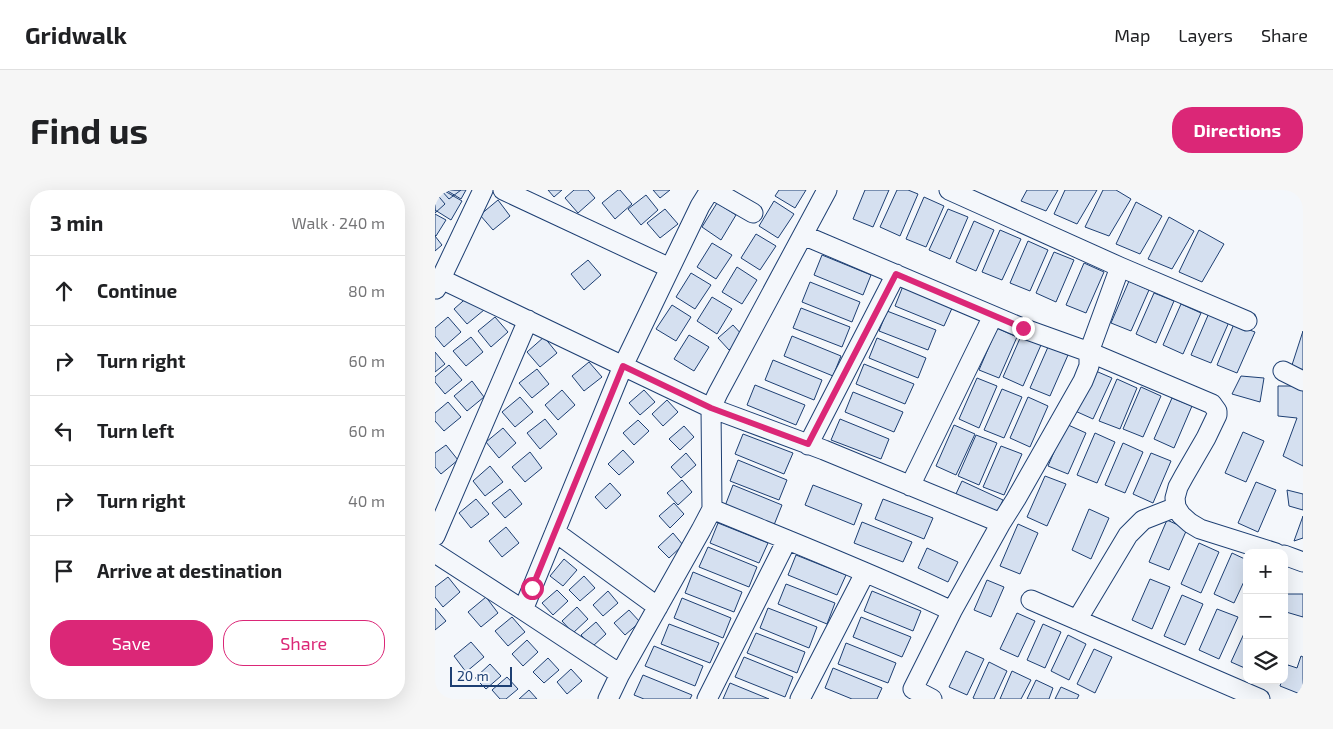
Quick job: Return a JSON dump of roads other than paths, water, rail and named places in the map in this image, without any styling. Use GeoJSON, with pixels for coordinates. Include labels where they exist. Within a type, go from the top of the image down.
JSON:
{"type":"FeatureCollection","features":[{"type":"Feature","properties":{"kind":"street"},"geometry":{"type":"LineString","coordinates":[[483,190],[438,285],[529,320],[711,408],[808,444],[1001,523]]}},
{"type":"Feature","properties":{"kind":"street"},"geometry":{"type":"LineString","coordinates":[[503,190],[670,268]]}},
{"type":"Feature","properties":{"kind":"street"},"geometry":{"type":"LineString","coordinates":[[523,610],[623,366],[700,206],[712,190],[753,213]]}},
{"type":"Feature","properties":{"kind":"street"},"geometry":{"type":"LineString","coordinates":[[608,699],[712,509],[711,408],[827,190]]}},
{"type":"Feature","properties":{"kind":"street"},"geometry":{"type":"LineString","coordinates":[[949,190],[1247,321]]}},
{"type":"Feature","properties":{"kind":"street"},"geometry":{"type":"LineString","coordinates":[[803,235],[993,316],[1089,352],[1213,404],[1216,407],[1217,415],[1179,487],[1175,498],[1176,507],[1181,515],[1200,529],[1264,549]]}},
{"type":"Feature","properties":{"kind":"street"},"geometry":{"type":"LineString","coordinates":[[932,699],[910,694],[1001,523],[1083,381],[1089,366],[1089,352],[1120,266]]}},
{"type":"Feature","properties":{"kind":"street"},"geometry":{"type":"LineString","coordinates":[[808,444],[896,274]]}},
{"type":"Feature","properties":{"kind":"street"},"geometry":{"type":"LineString","coordinates":[[910,486],[993,316]]}},
{"type":"Feature","properties":{"kind":"street"},"geometry":{"type":"LineString","coordinates":[[435,536],[440,510],[529,320]]}},
{"type":"Feature","properties":{"kind":"street"},"geometry":{"type":"LineString","coordinates":[[1283,371],[1303,382]]}},
{"type":"Feature","properties":{"kind":"street"},"geometry":{"type":"LineString","coordinates":[[1077,620],[1128,535],[1143,520],[1176,507]]}},
{"type":"Feature","properties":{"kind":"street"},"geometry":{"type":"LineString","coordinates":[[712,509],[816,551],[953,611]]}},
{"type":"Feature","properties":{"kind":"street"},"geometry":{"type":"LineString","coordinates":[[555,532],[658,607]]}},
{"type":"Feature","properties":{"kind":"street"},"geometry":{"type":"LineString","coordinates":[[707,699],[787,540]]}},
{"type":"Feature","properties":{"kind":"street"},"geometry":{"type":"LineString","coordinates":[[435,553],[620,674]]}},
{"type":"Feature","properties":{"kind":"street"},"geometry":{"type":"LineString","coordinates":[[1288,556],[1303,562]]}},
{"type":"Feature","properties":{"kind":"street"},"geometry":{"type":"LineString","coordinates":[[800,699],[865,573]]}},
{"type":"Feature","properties":{"kind":"street"},"geometry":{"type":"LineString","coordinates":[[1031,600],[1260,699]]}}]}
